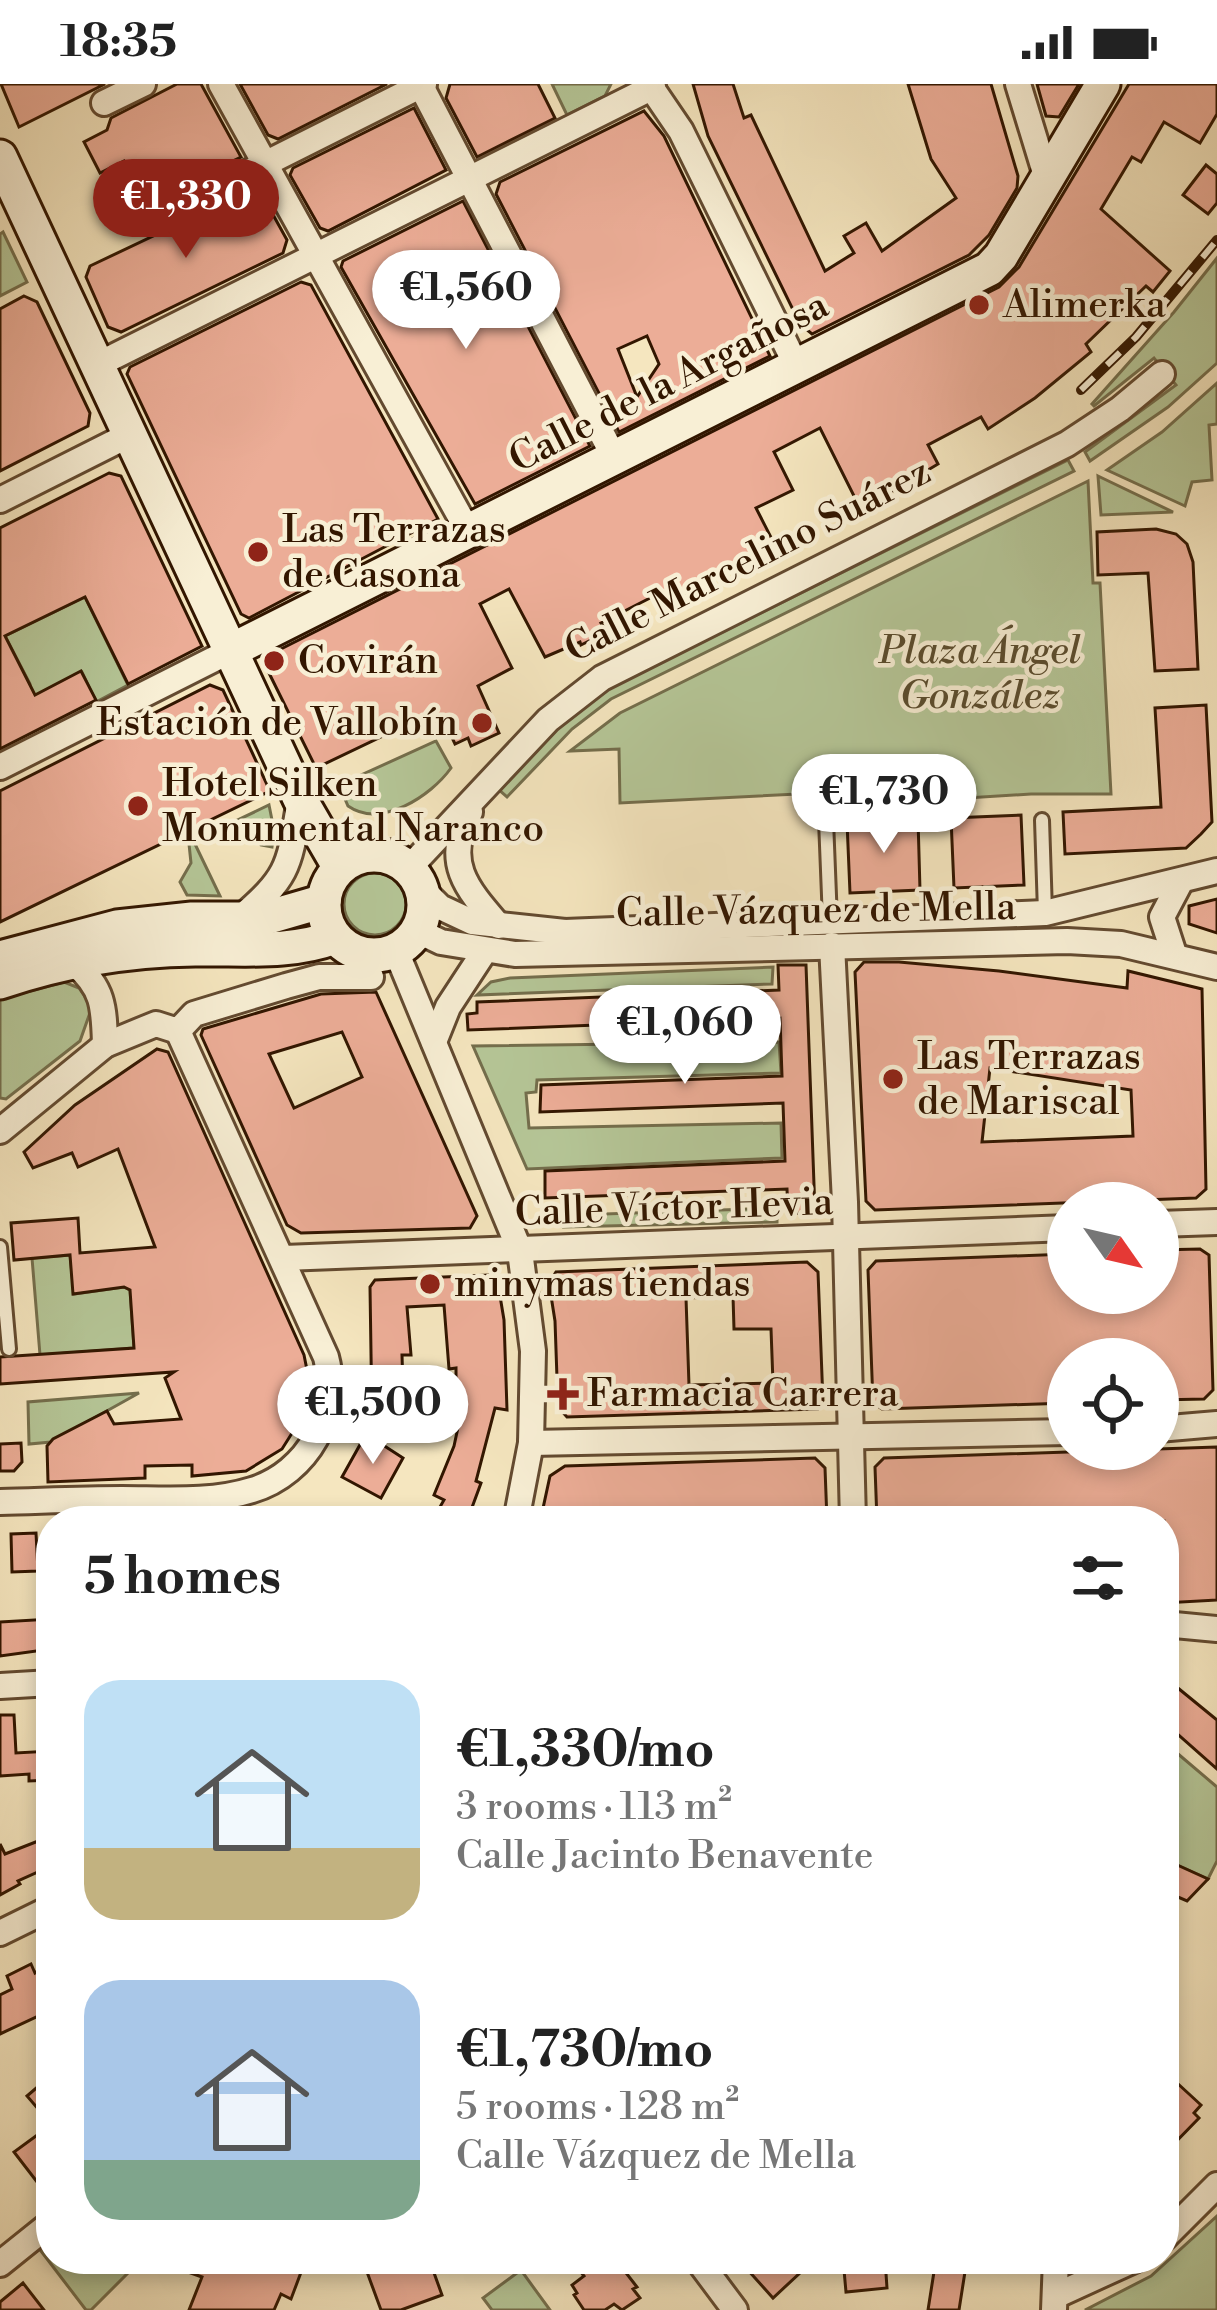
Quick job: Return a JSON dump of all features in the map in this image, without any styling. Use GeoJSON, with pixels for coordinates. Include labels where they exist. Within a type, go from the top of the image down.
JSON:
{"type":"FeatureCollection","features":[{"type":"Feature","properties":{"kind":"main road","name":"Calle de la Argañosa"},"geometry":{"type":"LineString","coordinates":[[232,650],[989,269],[1103,84]]}},
{"type":"Feature","properties":{"kind":"main road"},"geometry":{"type":"LineString","coordinates":[[0,157],[300,799],[340,868]]}},
{"type":"Feature","properties":{"kind":"main road"},"geometry":{"type":"LineString","coordinates":[[367,855],[396,860],[416,878],[424,917],[407,941],[383,956],[357,953],[335,938],[324,902],[326,889],[340,868],[367,855]]}},
{"type":"Feature","properties":{"kind":"main road"},"geometry":{"type":"LineString","coordinates":[[0,958],[117,927],[282,916],[324,902]]}},
{"type":"Feature","properties":{"kind":"main road"},"geometry":{"type":"LineString","coordinates":[[0,982],[74,963],[191,949],[306,948],[335,938]]}},
{"type":"Feature","properties":{"kind":"street"},"geometry":{"type":"LineString","coordinates":[[104,103],[143,84]]}},
{"type":"Feature","properties":{"kind":"street"},"geometry":{"type":"LineString","coordinates":[[221,84],[468,531]]}},
{"type":"Feature","properties":{"kind":"street"},"geometry":{"type":"LineString","coordinates":[[153,220],[422,84],[614,458]]}},
{"type":"Feature","properties":{"kind":"street"},"geometry":{"type":"LineString","coordinates":[[1018,84],[1047,179]]}},
{"type":"Feature","properties":{"kind":"street"},"geometry":{"type":"LineString","coordinates":[[99,364],[651,85],[681,130],[796,365]]}},
{"type":"Feature","properties":{"kind":"street","name":"Calle Marcelino Suárez"},"geometry":{"type":"LineString","coordinates":[[416,878],[483,789],[548,720],[602,679],[1067,444],[1162,374]]}},
{"type":"Feature","properties":{"kind":"street"},"geometry":{"type":"LineString","coordinates":[[0,500],[131,434]]}},
{"type":"Feature","properties":{"kind":"street","name":"Calle de la Argañosa"},"geometry":{"type":"LineString","coordinates":[[0,767],[232,650]]}},
{"type":"Feature","properties":{"kind":"street"},"geometry":{"type":"LineString","coordinates":[[483,789],[460,832],[457,851],[464,881],[500,926]]}},
{"type":"Feature","properties":{"kind":"street"},"geometry":{"type":"LineString","coordinates":[[238,920],[280,882],[289,865],[300,799]]}},
{"type":"Feature","properties":{"kind":"street","name":"Calle Vázquez de Mella"},"geometry":{"type":"LineString","coordinates":[[407,941],[484,952],[564,954],[831,933],[1045,913],[1217,871]]}},
{"type":"Feature","properties":{"kind":"street","name":"Calle Vázquez de Mella"},"geometry":{"type":"LineString","coordinates":[[416,878],[440,907],[456,916],[500,926],[565,932],[831,933],[1121,944],[1217,967]]}},
{"type":"Feature","properties":{"kind":"street"},"geometry":{"type":"LineString","coordinates":[[1174,954],[1162,917],[1181,880]]}},
{"type":"Feature","properties":{"kind":"street"},"geometry":{"type":"LineString","coordinates":[[831,933],[852,1506]]}},
{"type":"Feature","properties":{"kind":"street"},"geometry":{"type":"LineString","coordinates":[[407,941],[434,1042],[520,1251],[533,1351],[531,1443],[519,1506]]}},
{"type":"Feature","properties":{"kind":"street"},"geometry":{"type":"LineString","coordinates":[[434,1042],[448,1007],[484,952]]}},
{"type":"Feature","properties":{"kind":"street"},"geometry":{"type":"LineString","coordinates":[[74,963],[104,1002],[105,1045]]}},
{"type":"Feature","properties":{"kind":"street"},"geometry":{"type":"LineString","coordinates":[[178,1031],[194,1014],[286,986],[319,977],[371,977]]}},
{"type":"Feature","properties":{"kind":"street"},"geometry":{"type":"LineString","coordinates":[[0,1131],[105,1045],[156,1024],[178,1031],[284,1258],[324,1352],[330,1379],[321,1429],[293,1467],[266,1485],[229,1495],[0,1502]]}},
{"type":"Feature","properties":{"kind":"street"},"geometry":{"type":"LineString","coordinates":[[1179,1224],[1217,1222]]}},
{"type":"Feature","properties":{"kind":"street","name":"Calle Víctor Hevia"},"geometry":{"type":"LineString","coordinates":[[284,1258],[1047,1229]]}},
{"type":"Feature","properties":{"kind":"street"},"geometry":{"type":"LineString","coordinates":[[1179,1428],[1217,1424]]}},
{"type":"Feature","properties":{"kind":"street"},"geometry":{"type":"LineString","coordinates":[[531,1443],[1047,1433]]}},
{"type":"Feature","properties":{"kind":"street"},"geometry":{"type":"LineString","coordinates":[[1179,1625],[1217,1629]]}},
{"type":"Feature","properties":{"kind":"street"},"geometry":{"type":"LineString","coordinates":[[0,1686],[36,1684]]}},
{"type":"Feature","properties":{"kind":"street"},"geometry":{"type":"LineString","coordinates":[[0,1933],[36,1915]]}},
{"type":"Feature","properties":{"kind":"street"},"geometry":{"type":"LineString","coordinates":[[1179,2223],[1217,2185]]}},
{"type":"Feature","properties":{"kind":"street"},"geometry":{"type":"LineString","coordinates":[[0,2264],[36,2235]]}},
{"type":"Feature","properties":{"kind":"street"},"geometry":{"type":"LineString","coordinates":[[708,2274],[735,2310]]}},
{"type":"Feature","properties":{"kind":"street"},"geometry":{"type":"LineString","coordinates":[[1054,2303],[1108,2274]]}},
{"type":"Feature","properties":{"kind":"lane"},"geometry":{"type":"LineString","coordinates":[[826,820],[831,933]]}},
{"type":"Feature","properties":{"kind":"lane"},"geometry":{"type":"LineString","coordinates":[[1042,820],[1045,913]]}},
{"type":"Feature","properties":{"kind":"lane"},"geometry":{"type":"LineString","coordinates":[[0,1246],[9,1349]]}},
{"type":"Feature","properties":{"kind":"green space"},"geometry":{"type":"Polygon","coordinates":[[[552,84],[611,84],[605,96],[567,115],[552,84]]]}},
{"type":"Feature","properties":{"kind":"green space"},"geometry":{"type":"Polygon","coordinates":[[[3,232],[27,282],[0,296],[0,234],[3,232]]]}},
{"type":"Feature","properties":{"kind":"green space"},"geometry":{"type":"Polygon","coordinates":[[[1217,258],[1217,363],[1168,407],[1090,461],[1085,452],[1176,385],[1154,358],[1092,404],[1217,258]]]}},
{"type":"Feature","properties":{"kind":"green space"},"geometry":{"type":"Polygon","coordinates":[[[1217,383],[1217,424],[1209,425],[1212,480],[1192,482],[1185,506],[1107,470],[1162,432],[1217,383]]]}},
{"type":"Feature","properties":{"kind":"green space"},"geometry":{"type":"Polygon","coordinates":[[[1068,460],[1074,471],[611,699],[572,729],[507,797],[499,790],[567,719],[608,689],[1068,460]]]}},
{"type":"Feature","properties":{"kind":"green space"},"geometry":{"type":"Polygon","coordinates":[[[1098,476],[1173,512],[1101,515],[1098,476]]]}},
{"type":"Feature","properties":{"kind":"green space","name":"Plaza Ángel González"},"geometry":{"type":"Polygon","coordinates":[[[1088,481],[1093,583],[1100,583],[1111,794],[839,806],[838,792],[620,803],[619,749],[570,751],[620,713],[1088,481]]]}},
{"type":"Feature","properties":{"kind":"green space"},"geometry":{"type":"Polygon","coordinates":[[[85,597],[128,685],[96,702],[82,672],[31,701],[30,684],[5,636],[85,597]]]}},
{"type":"Feature","properties":{"kind":"green space"},"geometry":{"type":"Polygon","coordinates":[[[436,741],[451,768],[431,789],[390,811],[375,814],[348,806],[339,785],[436,741]]]}},
{"type":"Feature","properties":{"kind":"green space"},"geometry":{"type":"Polygon","coordinates":[[[269,805],[272,847],[261,845],[252,823],[227,835],[223,827],[269,805]]]}},
{"type":"Feature","properties":{"kind":"green space"},"geometry":{"type":"Polygon","coordinates":[[[194,842],[220,896],[187,895],[180,882],[191,863],[189,844],[194,842]]]}},
{"type":"Feature","properties":{"kind":"green space"},"geometry":{"type":"Polygon","coordinates":[[[375,873],[397,882],[406,904],[397,926],[375,935],[353,926],[344,904],[353,882],[375,873]]]}},
{"type":"Feature","properties":{"kind":"green space"},"geometry":{"type":"Polygon","coordinates":[[[773,967],[772,984],[477,995],[491,982],[510,978],[773,967]]]}},
{"type":"Feature","properties":{"kind":"green space"},"geometry":{"type":"Polygon","coordinates":[[[64,982],[79,988],[92,1007],[80,1041],[6,1099],[0,1098],[0,999],[64,982]]]}},
{"type":"Feature","properties":{"kind":"green space"},"geometry":{"type":"Polygon","coordinates":[[[779,1042],[781,1073],[537,1080],[536,1092],[526,1093],[529,1128],[781,1123],[782,1158],[527,1169],[473,1046],[779,1042]]]}},
{"type":"Feature","properties":{"kind":"green space"},"geometry":{"type":"Polygon","coordinates":[[[777,1208],[777,1222],[563,1227],[545,1216],[777,1208]]]}},
{"type":"Feature","properties":{"kind":"green space"},"geometry":{"type":"Polygon","coordinates":[[[70,1255],[74,1294],[130,1290],[134,1348],[40,1355],[32,1258],[70,1255]]]}},
{"type":"Feature","properties":{"kind":"green space"},"geometry":{"type":"Polygon","coordinates":[[[139,1393],[51,1442],[29,1444],[28,1402],[139,1393]]]}},
{"type":"Feature","properties":{"kind":"green space"},"geometry":{"type":"Polygon","coordinates":[[[1179,1755],[1217,1787],[1217,1861],[1208,1879],[1179,1866],[1179,1755]]]}},
{"type":"Feature","properties":{"kind":"green space"},"geometry":{"type":"Polygon","coordinates":[[[1217,2216],[1217,2310],[1085,2310],[1153,2274],[1179,2274],[1179,2251],[1217,2216]]]}},
{"type":"Feature","properties":{"kind":"green space"},"geometry":{"type":"Polygon","coordinates":[[[59,2274],[127,2274],[91,2310],[86,2310],[59,2274]]]}},
{"type":"Feature","properties":{"kind":"green space"},"geometry":{"type":"Polygon","coordinates":[[[516,2274],[524,2274],[550,2310],[492,2310],[483,2298],[516,2274]]]}},
{"type":"Feature","properties":{"kind":"building"},"geometry":{"type":"Polygon","coordinates":[[[1,84],[105,84],[19,127],[1,84]]]}},
{"type":"Feature","properties":{"kind":"building"},"geometry":{"type":"Polygon","coordinates":[[[177,84],[201,84],[241,157],[145,203],[124,161],[100,173],[84,142],[107,130],[111,118],[177,84]]]}},
{"type":"Feature","properties":{"kind":"building"},"geometry":{"type":"Polygon","coordinates":[[[240,84],[387,84],[278,139],[268,135],[240,84]]]}},
{"type":"Feature","properties":{"kind":"building"},"geometry":{"type":"Polygon","coordinates":[[[450,84],[538,84],[555,118],[477,157],[446,98],[450,84]]]}},
{"type":"Feature","properties":{"kind":"building"},"geometry":{"type":"Polygon","coordinates":[[[693,84],[733,84],[744,118],[751,115],[825,271],[854,253],[844,236],[866,223],[882,251],[956,198],[931,159],[908,84],[991,84],[1018,176],[1017,188],[989,235],[969,255],[812,334],[800,324],[708,136],[693,84]]]}},
{"type":"Feature","properties":{"kind":"building"},"geometry":{"type":"Polygon","coordinates":[[[1037,84],[1079,84],[1059,117],[1046,116],[1037,84]]]}},
{"type":"Feature","properties":{"kind":"building"},"geometry":{"type":"Polygon","coordinates":[[[1129,84],[1217,84],[1217,114],[1200,143],[1164,122],[1141,162],[1132,157],[1101,209],[1170,271],[1153,292],[1146,286],[1086,344],[1091,352],[988,429],[981,417],[928,445],[938,464],[861,510],[820,428],[774,452],[793,490],[756,508],[779,553],[753,566],[751,561],[661,605],[656,595],[601,623],[607,632],[581,645],[545,657],[509,589],[480,604],[512,668],[478,686],[499,733],[471,746],[468,738],[455,744],[443,718],[411,734],[406,725],[316,768],[267,669],[271,654],[999,287],[1019,267],[1129,84]]]}},
{"type":"Feature","properties":{"kind":"building"},"geometry":{"type":"Polygon","coordinates":[[[414,108],[446,170],[328,231],[320,228],[290,175],[293,168],[414,108]]]}},
{"type":"Feature","properties":{"kind":"building"},"geometry":{"type":"Polygon","coordinates":[[[644,111],[664,136],[770,356],[619,432],[496,194],[500,182],[644,111]],[[647,336],[618,349],[637,397],[659,364],[647,336]]]}},
{"type":"Feature","properties":{"kind":"building"},"geometry":{"type":"Polygon","coordinates":[[[1206,165],[1217,174],[1217,203],[1208,214],[1183,195],[1206,165]]]}},
{"type":"Feature","properties":{"kind":"building"},"geometry":{"type":"Polygon","coordinates":[[[250,190],[261,193],[287,240],[283,253],[121,332],[108,327],[86,277],[90,266],[250,190]]]}},
{"type":"Feature","properties":{"kind":"building"},"geometry":{"type":"Polygon","coordinates":[[[463,201],[590,446],[475,504],[341,267],[343,261],[463,201]]]}},
{"type":"Feature","properties":{"kind":"building"},"geometry":{"type":"Polygon","coordinates":[[[301,282],[311,285],[438,519],[249,618],[241,614],[127,374],[130,367],[301,282]]]}},
{"type":"Feature","properties":{"kind":"building"},"geometry":{"type":"Polygon","coordinates":[[[24,296],[37,302],[90,413],[88,426],[0,471],[0,309],[24,296]]]}},
{"type":"Feature","properties":{"kind":"building"},"geometry":{"type":"Polygon","coordinates":[[[109,473],[121,476],[202,646],[128,684],[85,597],[5,636],[35,695],[81,671],[96,700],[0,749],[0,528],[109,473]]]}},
{"type":"Feature","properties":{"kind":"building"},"geometry":{"type":"Polygon","coordinates":[[[1156,529],[1176,534],[1187,544],[1193,562],[1198,669],[1155,671],[1148,573],[1098,575],[1097,532],[1156,529]]]}},
{"type":"Feature","properties":{"kind":"building"},"geometry":{"type":"Polygon","coordinates":[[[210,685],[223,690],[270,791],[0,922],[0,791],[210,685]]]}},
{"type":"Feature","properties":{"kind":"building"},"geometry":{"type":"Polygon","coordinates":[[[1206,705],[1212,822],[1201,834],[1186,848],[1065,854],[1063,812],[1161,807],[1155,708],[1206,705]]]}},
{"type":"Feature","properties":{"kind":"building"},"geometry":{"type":"Polygon","coordinates":[[[1021,815],[1024,885],[954,888],[951,818],[1021,815]]]}},
{"type":"Feature","properties":{"kind":"building"},"geometry":{"type":"Polygon","coordinates":[[[918,819],[920,890],[850,893],[847,822],[918,819]]]}},
{"type":"Feature","properties":{"kind":"building"},"geometry":{"type":"Polygon","coordinates":[[[1217,899],[1217,933],[1189,924],[1189,906],[1217,899]]]}},
{"type":"Feature","properties":{"kind":"building"},"geometry":{"type":"Polygon","coordinates":[[[864,962],[999,971],[1127,988],[1128,971],[1202,989],[1206,1189],[1196,1198],[1179,1199],[1179,1182],[1047,1182],[1047,1204],[875,1210],[866,1201],[855,972],[864,962]],[[990,1068],[982,1142],[1133,1136],[1131,1090],[990,1068]]]}},
{"type":"Feature","properties":{"kind":"building"},"geometry":{"type":"Polygon","coordinates":[[[778,965],[806,965],[815,1212],[788,1214],[787,1189],[545,1198],[545,1171],[785,1161],[783,1103],[540,1112],[541,1085],[782,1076],[780,1018],[468,1030],[467,1014],[477,1013],[477,1002],[779,990],[778,965]]]}},
{"type":"Feature","properties":{"kind":"building"},"geometry":{"type":"Polygon","coordinates":[[[376,992],[477,1216],[470,1228],[301,1233],[287,1225],[201,1035],[203,1029],[321,994],[376,992]],[[342,1032],[269,1054],[294,1108],[362,1077],[342,1032]]]}},
{"type":"Feature","properties":{"kind":"building"},"geometry":{"type":"Polygon","coordinates":[[[157,1049],[168,1052],[304,1355],[309,1380],[306,1411],[282,1449],[246,1471],[192,1476],[192,1465],[145,1466],[145,1478],[48,1482],[47,1446],[107,1411],[114,1424],[181,1419],[165,1378],[174,1372],[0,1384],[0,1357],[134,1348],[130,1290],[73,1294],[70,1255],[14,1260],[11,1223],[78,1218],[80,1253],[155,1247],[118,1149],[78,1167],[72,1153],[33,1168],[24,1152],[75,1105],[157,1049]]]}},
{"type":"Feature","properties":{"kind":"building"},"geometry":{"type":"Polygon","coordinates":[[[1200,1249],[1209,1255],[1213,1390],[1204,1399],[1179,1400],[1179,1338],[1047,1338],[1047,1404],[882,1409],[873,1403],[868,1270],[876,1261],[1047,1255],[1047,1314],[1179,1314],[1179,1250],[1200,1249]]]}},
{"type":"Feature","properties":{"kind":"building"},"geometry":{"type":"Polygon","coordinates":[[[807,1262],[818,1272],[823,1402],[818,1409],[567,1417],[558,1407],[549,1283],[556,1272],[807,1262]],[[733,1296],[686,1298],[689,1385],[773,1383],[771,1329],[734,1329],[733,1296]]]}},
{"type":"Feature","properties":{"kind":"building"},"geometry":{"type":"Polygon","coordinates":[[[489,1275],[498,1284],[507,1410],[495,1408],[473,1506],[441,1506],[444,1500],[434,1495],[454,1446],[463,1404],[456,1403],[456,1368],[449,1369],[444,1305],[407,1307],[411,1355],[402,1355],[404,1419],[372,1419],[370,1287],[375,1280],[489,1275]]]}},
{"type":"Feature","properties":{"kind":"building"},"geometry":{"type":"Polygon","coordinates":[[[366,1434],[403,1458],[381,1498],[342,1477],[366,1434]]]}},
{"type":"Feature","properties":{"kind":"building"},"geometry":{"type":"Polygon","coordinates":[[[21,1443],[22,1462],[14,1471],[0,1471],[0,1444],[21,1443]]]}},
{"type":"Feature","properties":{"kind":"building"},"geometry":{"type":"Polygon","coordinates":[[[1217,1447],[1217,1600],[1179,1602],[1179,1506],[876,1506],[875,1467],[884,1458],[1047,1453],[1047,1470],[1179,1470],[1179,1448],[1217,1447]]]}},
{"type":"Feature","properties":{"kind":"building"},"geometry":{"type":"Polygon","coordinates":[[[815,1458],[825,1468],[826,1506],[544,1506],[550,1476],[565,1466],[815,1458]]]}},
{"type":"Feature","properties":{"kind":"building"},"geometry":{"type":"Polygon","coordinates":[[[36,1533],[36,1571],[12,1572],[11,1534],[36,1533]]]}},
{"type":"Feature","properties":{"kind":"building"},"geometry":{"type":"Polygon","coordinates":[[[36,1620],[36,1651],[0,1656],[0,1622],[36,1620]]]}},
{"type":"Feature","properties":{"kind":"building"},"geometry":{"type":"Polygon","coordinates":[[[1179,1689],[1217,1720],[1217,1769],[1179,1735],[1179,1689]]]}},
{"type":"Feature","properties":{"kind":"building"},"geometry":{"type":"Polygon","coordinates":[[[0,1715],[14,1715],[16,1753],[36,1752],[36,1781],[29,1781],[29,1774],[0,1776],[0,1715]]]}},
{"type":"Feature","properties":{"kind":"building"},"geometry":{"type":"Polygon","coordinates":[[[36,1842],[36,1873],[0,1895],[0,1844],[5,1854],[36,1842]]]}},
{"type":"Feature","properties":{"kind":"building"},"geometry":{"type":"Polygon","coordinates":[[[1179,1866],[1208,1879],[1187,1901],[1179,1898],[1179,1866]]]}},
{"type":"Feature","properties":{"kind":"building"},"geometry":{"type":"Polygon","coordinates":[[[31,1964],[36,2017],[0,2034],[0,1995],[12,1989],[7,1976],[31,1964]]]}},
{"type":"Feature","properties":{"kind":"building"},"geometry":{"type":"Polygon","coordinates":[[[1179,2085],[1201,2105],[1194,2113],[1199,2118],[1179,2139],[1179,2085]]]}},
{"type":"Feature","properties":{"kind":"building"},"geometry":{"type":"Polygon","coordinates":[[[36,2136],[36,2181],[14,2152],[36,2136]]]}},
{"type":"Feature","properties":{"kind":"building"},"geometry":{"type":"Polygon","coordinates":[[[194,2274],[300,2274],[291,2299],[281,2294],[274,2310],[189,2310],[202,2277],[194,2274]]]}},
{"type":"Feature","properties":{"kind":"building"},"geometry":{"type":"Polygon","coordinates":[[[368,2274],[434,2274],[442,2295],[401,2310],[381,2310],[368,2274]]]}},
{"type":"Feature","properties":{"kind":"building"},"geometry":{"type":"Polygon","coordinates":[[[627,2274],[640,2298],[622,2310],[614,2304],[605,2310],[584,2310],[572,2285],[584,2276],[627,2274]]]}},
{"type":"Feature","properties":{"kind":"building"},"geometry":{"type":"Polygon","coordinates":[[[751,2274],[799,2274],[773,2298],[751,2274]]]}},
{"type":"Feature","properties":{"kind":"building"},"geometry":{"type":"Polygon","coordinates":[[[844,2274],[886,2274],[887,2288],[846,2292],[844,2274]]]}},
{"type":"Feature","properties":{"kind":"building"},"geometry":{"type":"Polygon","coordinates":[[[934,2274],[965,2274],[959,2310],[928,2310],[934,2274]]]}},
{"type":"Feature","properties":{"kind":"building"},"geometry":{"type":"Polygon","coordinates":[[[23,2283],[44,2310],[0,2310],[0,2302],[23,2283]]]}},
{"type":"Feature","properties":{"kind":"railway"},"geometry":{"type":"LineString","coordinates":[[1081,390],[1136,337],[1217,240]]}},
{"type":"Feature","properties":{"kind":"place","name":"Alimerka"},"geometry":{"type":"Point","coordinates":[979,305]}},
{"type":"Feature","properties":{"kind":"place","name":"Las Terrazas de Casona"},"geometry":{"type":"Point","coordinates":[258,552]}},
{"type":"Feature","properties":{"kind":"place","name":"Covirán"},"geometry":{"type":"Point","coordinates":[274,661]}},
{"type":"Feature","properties":{"kind":"place","name":"Estación de Vallobín"},"geometry":{"type":"Point","coordinates":[482,723]}},
{"type":"Feature","properties":{"kind":"place","name":"Hotel Silken Monumental Naranco"},"geometry":{"type":"Point","coordinates":[138,806]}},
{"type":"Feature","properties":{"kind":"place","name":"Las Terrazas de Mariscal"},"geometry":{"type":"Point","coordinates":[893,1079]}},
{"type":"Feature","properties":{"kind":"place","name":"minymas tiendas"},"geometry":{"type":"Point","coordinates":[430,1284]}},
{"type":"Feature","properties":{"kind":"place","name":"Farmacia Carrera"},"geometry":{"type":"Point","coordinates":[563,1394]}}]}
